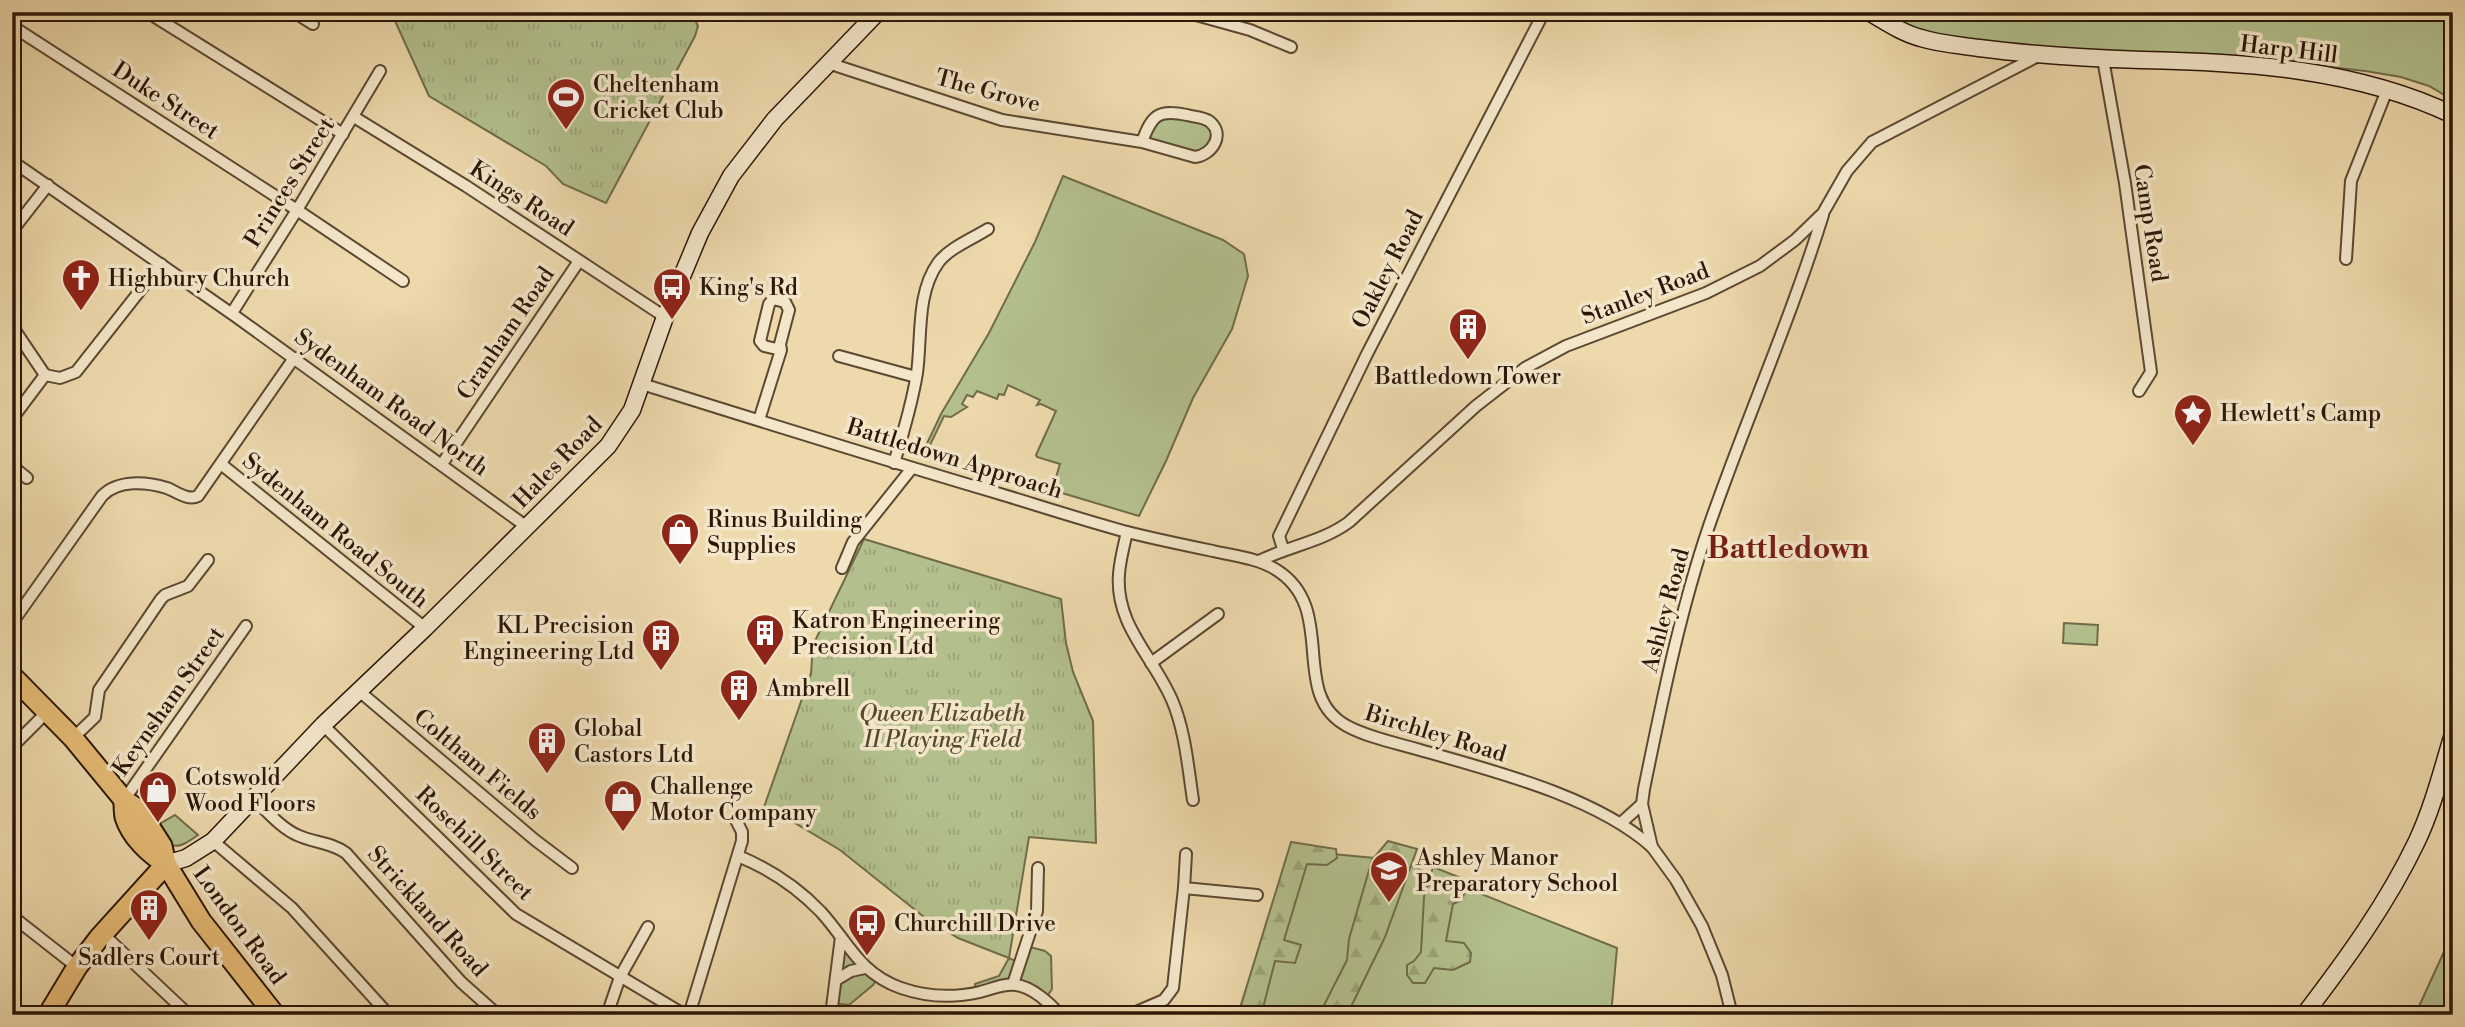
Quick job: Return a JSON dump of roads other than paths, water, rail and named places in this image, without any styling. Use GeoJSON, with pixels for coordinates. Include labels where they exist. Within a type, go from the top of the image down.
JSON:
{"type":"FeatureCollection","features":[{"type":"Feature","properties":{"kind":"highway","name":"London Road"},"geometry":{"type":"LineString","coordinates":[[12,676],[48,710],[124,800],[139,810],[162,846],[166,864],[201,920],[275,1015]]}},
{"type":"Feature","properties":{"kind":"highway"},"geometry":{"type":"LineString","coordinates":[[48,1015],[77,967],[166,864]]}},
{"type":"Feature","properties":{"kind":"main road","name":"Hales Road"},"geometry":{"type":"LineString","coordinates":[[166,864],[186,858],[213,841],[323,725],[425,628],[612,441],[632,410],[665,317],[700,233],[731,176],[763,133],[878,12]]}},
{"type":"Feature","properties":{"kind":"main road","name":"Harp Hill"},"geometry":{"type":"LineString","coordinates":[[1869,12],[1909,34],[1929,41],[2038,56],[2174,61],[2264,68],[2332,77],[2387,90],[2453,116]]}},
{"type":"Feature","properties":{"kind":"main road"},"geometry":{"type":"LineString","coordinates":[[2304,1015],[2373,921],[2417,840],[2453,734]]}},
{"type":"Feature","properties":{"kind":"street"},"geometry":{"type":"LineString","coordinates":[[147,12],[344,134]]}},
{"type":"Feature","properties":{"kind":"street"},"geometry":{"type":"LineString","coordinates":[[294,12],[313,24]]}},
{"type":"Feature","properties":{"kind":"street"},"geometry":{"type":"LineString","coordinates":[[1185,12],[1250,30],[1291,47]]}},
{"type":"Feature","properties":{"kind":"street","name":"Oakley Road"},"geometry":{"type":"LineString","coordinates":[[1283,549],[1279,536],[1367,354],[1544,12]]}},
{"type":"Feature","properties":{"kind":"street","name":"Duke Street"},"geometry":{"type":"LineString","coordinates":[[12,26],[403,281]]}},
{"type":"Feature","properties":{"kind":"street"},"geometry":{"type":"LineString","coordinates":[[1273,55],[1278,42]]}},
{"type":"Feature","properties":{"kind":"street","name":"Stanley Road"},"geometry":{"type":"LineString","coordinates":[[1259,561],[1283,549],[1317,540],[1349,522],[1476,406],[1537,361],[1566,346],[1734,280],[1760,266],[1824,213],[1847,172],[1872,142],[2038,56]]}},
{"type":"Feature","properties":{"kind":"street","name":"Camp Road"},"geometry":{"type":"LineString","coordinates":[[2103,60],[2151,372],[2138,391]]}},
{"type":"Feature","properties":{"kind":"street","name":"The Grove"},"geometry":{"type":"LineString","coordinates":[[828,63],[1003,120],[1142,142],[1199,157],[1212,150],[1216,135],[1214,128],[1206,120],[1165,112],[1153,119],[1142,142]]}},
{"type":"Feature","properties":{"kind":"street","name":"Princes Street"},"geometry":{"type":"LineString","coordinates":[[232,313],[344,134],[380,71]]}},
{"type":"Feature","properties":{"kind":"street"},"geometry":{"type":"LineString","coordinates":[[2346,259],[2351,181],[2387,90]]}},
{"type":"Feature","properties":{"kind":"street","name":"Kings Road"},"geometry":{"type":"LineString","coordinates":[[354,117],[466,186],[665,317]]}},
{"type":"Feature","properties":{"kind":"street","name":"Sydenham Road North"},"geometry":{"type":"LineString","coordinates":[[12,161],[232,313],[527,527]]}},
{"type":"Feature","properties":{"kind":"street"},"geometry":{"type":"LineString","coordinates":[[12,231],[48,186]]}},
{"type":"Feature","properties":{"kind":"street","name":"Ashley Road"},"geometry":{"type":"LineString","coordinates":[[1732,1015],[1722,975],[1702,926],[1676,880],[1652,847],[1642,804],[1681,625],[1709,527],[1824,213]]}},
{"type":"Feature","properties":{"kind":"street"},"geometry":{"type":"LineString","coordinates":[[894,463],[907,421],[916,377],[921,345],[920,312],[933,272],[947,254],[988,229]]}},
{"type":"Feature","properties":{"kind":"street"},"geometry":{"type":"LineString","coordinates":[[1798,237],[1813,246]]}},
{"type":"Feature","properties":{"kind":"street","name":"Cranham Road"},"geometry":{"type":"LineString","coordinates":[[442,464],[579,261]]}},
{"type":"Feature","properties":{"kind":"street"},"geometry":{"type":"LineString","coordinates":[[12,326],[46,375],[60,378],[76,372],[161,264]]}},
{"type":"Feature","properties":{"kind":"street"},"geometry":{"type":"LineString","coordinates":[[759,420],[781,350]]}},
{"type":"Feature","properties":{"kind":"street"},"geometry":{"type":"LineString","coordinates":[[839,356],[916,377]]}},
{"type":"Feature","properties":{"kind":"street"},"geometry":{"type":"LineString","coordinates":[[12,623],[106,491],[117,486],[144,484],[196,498],[295,358]]}},
{"type":"Feature","properties":{"kind":"street"},"geometry":{"type":"LineString","coordinates":[[12,419],[46,375]]}},
{"type":"Feature","properties":{"kind":"street","name":"Battledown Approach"},"geometry":{"type":"LineString","coordinates":[[642,384],[894,463],[1127,531],[1259,561]]}},
{"type":"Feature","properties":{"kind":"street","name":"Sydenham Road South"},"geometry":{"type":"LineString","coordinates":[[221,464],[425,628]]}},
{"type":"Feature","properties":{"kind":"street"},"geometry":{"type":"LineString","coordinates":[[12,466],[27,478]]}},
{"type":"Feature","properties":{"kind":"street"},"geometry":{"type":"LineString","coordinates":[[842,568],[853,542],[912,468]]}},
{"type":"Feature","properties":{"kind":"street"},"geometry":{"type":"LineString","coordinates":[[1127,531],[1119,572],[1121,608],[1131,632],[1172,699],[1193,800]]}},
{"type":"Feature","properties":{"kind":"street"},"geometry":{"type":"LineString","coordinates":[[73,738],[95,717],[99,690],[161,599],[188,586],[208,560]]}},
{"type":"Feature","properties":{"kind":"street","name":"Birchley Road"},"geometry":{"type":"LineString","coordinates":[[1259,561],[1284,575],[1297,588],[1306,603],[1311,618],[1319,691],[1328,710],[1338,720],[1358,731],[1555,793],[1621,823],[1652,847]]}},
{"type":"Feature","properties":{"kind":"street"},"geometry":{"type":"LineString","coordinates":[[1151,663],[1218,614]]}},
{"type":"Feature","properties":{"kind":"street","name":"Keynsham Street"},"geometry":{"type":"LineString","coordinates":[[124,800],[246,626]]}},
{"type":"Feature","properties":{"kind":"street","name":"Coltham Fields"},"geometry":{"type":"LineString","coordinates":[[359,691],[535,840],[572,868]]}},
{"type":"Feature","properties":{"kind":"street"},"geometry":{"type":"LineString","coordinates":[[12,747],[48,710]]}},
{"type":"Feature","properties":{"kind":"street","name":"Rosehill Street"},"geometry":{"type":"LineString","coordinates":[[323,725],[516,914],[687,1015]]}},
{"type":"Feature","properties":{"kind":"street","name":"Strickland Road"},"geometry":{"type":"LineString","coordinates":[[254,799],[289,831],[335,846],[346,853],[461,982],[498,1015]]}},
{"type":"Feature","properties":{"kind":"street"},"geometry":{"type":"LineString","coordinates":[[1621,823],[1642,804]]}},
{"type":"Feature","properties":{"kind":"street"},"geometry":{"type":"LineString","coordinates":[[687,1015],[743,837],[736,820]]}},
{"type":"Feature","properties":{"kind":"street"},"geometry":{"type":"LineString","coordinates":[[213,841],[292,908],[389,1015]]}},
{"type":"Feature","properties":{"kind":"street"},"geometry":{"type":"LineString","coordinates":[[1129,1015],[1164,1000],[1173,988],[1186,854]]}},
{"type":"Feature","properties":{"kind":"street"},"geometry":{"type":"LineString","coordinates":[[738,856],[770,870],[793,886],[824,915],[865,968],[899,987],[933,996],[968,994],[1013,984],[1030,990],[1060,1015]]}},
{"type":"Feature","properties":{"kind":"street"},"geometry":{"type":"LineString","coordinates":[[1013,984],[1037,911],[1038,868]]}},
{"type":"Feature","properties":{"kind":"street"},"geometry":{"type":"LineString","coordinates":[[1184,888],[1257,895]]}},
{"type":"Feature","properties":{"kind":"street"},"geometry":{"type":"LineString","coordinates":[[12,916],[77,967]]}},
{"type":"Feature","properties":{"kind":"street"},"geometry":{"type":"LineString","coordinates":[[607,1015],[620,976],[648,927]]}},
{"type":"Feature","properties":{"kind":"street"},"geometry":{"type":"LineString","coordinates":[[103,934],[189,1015]]}},
{"type":"Feature","properties":{"kind":"street"},"geometry":{"type":"LineString","coordinates":[[831,1015],[841,937]]}},
{"type":"Feature","properties":{"kind":"street"},"geometry":{"type":"LineString","coordinates":[[836,981],[851,971],[865,968]]}},
{"type":"Feature","properties":{"kind":"place","name":"Cheltenham Cricket Club"},"geometry":{"type":"Point","coordinates":[566,131]}},
{"type":"Feature","properties":{"kind":"place","name":"Highbury Church"},"geometry":{"type":"Point","coordinates":[81,312]}},
{"type":"Feature","properties":{"kind":"place","name":"King's Rd"},"geometry":{"type":"Point","coordinates":[672,321]}},
{"type":"Feature","properties":{"kind":"place","name":"Battledown Tower"},"geometry":{"type":"Point","coordinates":[1468,361]}},
{"type":"Feature","properties":{"kind":"place","name":"Hewlett's Camp"},"geometry":{"type":"Point","coordinates":[2193,447]}},
{"type":"Feature","properties":{"kind":"place","name":"Rinus Building Supplies"},"geometry":{"type":"Point","coordinates":[680,566]}},
{"type":"Feature","properties":{"kind":"place","name":"Katron Engineering Precision Ltd"},"geometry":{"type":"Point","coordinates":[765,667]}},
{"type":"Feature","properties":{"kind":"place","name":"KL Precision Engineering Ltd"},"geometry":{"type":"Point","coordinates":[661,672]}},
{"type":"Feature","properties":{"kind":"place","name":"Ambrell"},"geometry":{"type":"Point","coordinates":[739,722]}},
{"type":"Feature","properties":{"kind":"place","name":"Global Castors Ltd"},"geometry":{"type":"Point","coordinates":[547,775]}},
{"type":"Feature","properties":{"kind":"place","name":"Cotswold Wood Floors"},"geometry":{"type":"Point","coordinates":[158,824]}},
{"type":"Feature","properties":{"kind":"place","name":"Challenge Motor Company"},"geometry":{"type":"Point","coordinates":[623,833]}},
{"type":"Feature","properties":{"kind":"place","name":"Ashley Manor Preparatory School"},"geometry":{"type":"Point","coordinates":[1389,904]}},
{"type":"Feature","properties":{"kind":"place","name":"Sadlers Court"},"geometry":{"type":"Point","coordinates":[149,942]}},
{"type":"Feature","properties":{"kind":"place","name":"Churchill Drive"},"geometry":{"type":"Point","coordinates":[867,957]}},
{"type":"Feature","properties":{"kind":"district","name":"Battledown"},"geometry":{"type":"Point","coordinates":[1788,548]}},
{"type":"Feature","properties":{"kind":"park label","name":"Queen Elizabeth II Playing Field"},"geometry":{"type":"Point","coordinates":[942,726]}}]}
